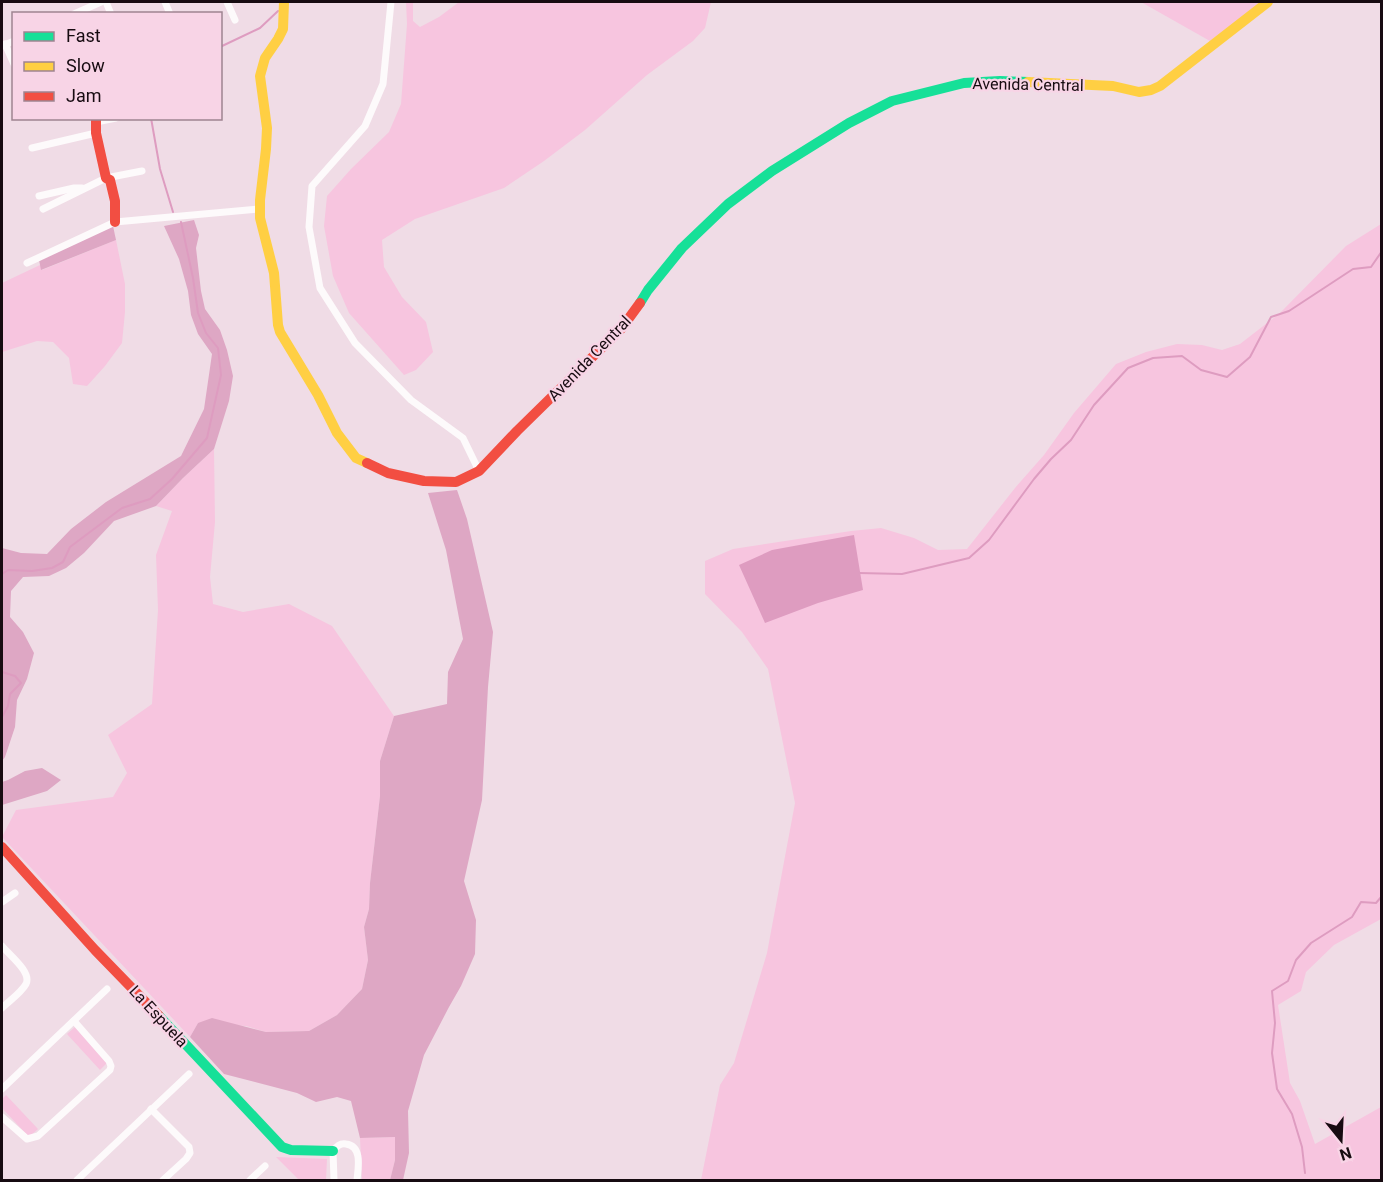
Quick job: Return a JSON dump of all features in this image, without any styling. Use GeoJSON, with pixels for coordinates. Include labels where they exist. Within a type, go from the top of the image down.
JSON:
{"type":"FeatureCollection","features":[{"type":"Feature","properties":{"kind":"street"},"geometry":{"type":"LineString","coordinates":[[78,12],[101,2]]}},
{"type":"Feature","properties":{"kind":"street"},"geometry":{"type":"LineString","coordinates":[[226,2],[235,20]]}},
{"type":"Feature","properties":{"kind":"street","name":"Avenida Central"},"geometry":{"type":"LineString","coordinates":[[284,2],[283,28],[278,40],[264,57],[260,80],[267,130],[260,218],[274,270],[276,320],[280,332],[318,395],[337,433],[356,458],[388,473],[424,481],[456,482],[478,471],[621,329],[648,290],[682,248],[728,204],[772,171],[849,123],[892,101],[964,84],[1000,81],[1113,86],[1139,92],[1151,90],[1160,86],[1268,2]]}},
{"type":"Feature","properties":{"kind":"street"},"geometry":{"type":"LineString","coordinates":[[391,2],[383,84],[365,126],[312,186],[309,227],[320,288],[355,343],[411,400],[464,438],[478,471]]}},
{"type":"Feature","properties":{"kind":"street"},"geometry":{"type":"LineString","coordinates":[[3,45],[12,61]]}},
{"type":"Feature","properties":{"kind":"street"},"geometry":{"type":"LineString","coordinates":[[32,148],[110,120]]}},
{"type":"Feature","properties":{"kind":"street"},"geometry":{"type":"LineString","coordinates":[[96,125],[106,178],[110,180],[114,190],[117,207],[115,222]]}},
{"type":"Feature","properties":{"kind":"street"},"geometry":{"type":"LineString","coordinates":[[43,210],[106,178],[142,171]]}},
{"type":"Feature","properties":{"kind":"street"},"geometry":{"type":"LineString","coordinates":[[39,196],[75,188],[85,189]]}},
{"type":"Feature","properties":{"kind":"street"},"geometry":{"type":"LineString","coordinates":[[27,263],[115,222],[260,209]]}},
{"type":"Feature","properties":{"kind":"street","name":"La Espuela"},"geometry":{"type":"LineString","coordinates":[[2,847],[95,950],[282,1147],[291,1150],[333,1151]]}},
{"type":"Feature","properties":{"kind":"street"},"geometry":{"type":"LineString","coordinates":[[2,902],[15,893]]}},
{"type":"Feature","properties":{"kind":"street"},"geometry":{"type":"LineString","coordinates":[[2,946],[26,972],[27,979],[25,986],[2,1008]]}},
{"type":"Feature","properties":{"kind":"street"},"geometry":{"type":"LineString","coordinates":[[2,1089],[107,989]]}},
{"type":"Feature","properties":{"kind":"street"},"geometry":{"type":"LineString","coordinates":[[2,1117],[27,1139],[38,1137],[110,1070],[109,1061],[74,1021]]}},
{"type":"Feature","properties":{"kind":"street"},"geometry":{"type":"LineString","coordinates":[[77,1180],[189,1074]]}},
{"type":"Feature","properties":{"kind":"street"},"geometry":{"type":"LineString","coordinates":[[151,1109],[189,1147],[190,1153],[186,1159],[163,1180]]}},
{"type":"Feature","properties":{"kind":"street"},"geometry":{"type":"LineString","coordinates":[[334,1180],[333,1151],[343,1144],[349,1144],[358,1156],[357,1180]]}},
{"type":"Feature","properties":{"kind":"street"},"geometry":{"type":"LineString","coordinates":[[250,1180],[265,1166]]}},
{"type":"Feature","properties":{"kind":"shaded area"},"geometry":{"type":"Polygon","coordinates":[[[406,2],[413,2],[413,21],[420,27],[439,17],[459,2],[711,2],[705,28],[693,41],[647,75],[585,130],[544,161],[504,188],[415,219],[382,240],[384,267],[402,297],[426,322],[433,352],[416,370],[404,375],[349,313],[333,276],[324,226],[327,196],[389,132],[401,104],[407,24],[406,2]]]}},
{"type":"Feature","properties":{"kind":"shaded area"},"geometry":{"type":"Polygon","coordinates":[[[1141,2],[1263,2],[1210,41],[1141,2]]]}},
{"type":"Feature","properties":{"kind":"shaded area"},"geometry":{"type":"Polygon","coordinates":[[[194,220],[199,235],[196,248],[205,309],[220,330],[233,376],[229,401],[214,449],[156,506],[114,521],[84,553],[66,568],[49,576],[23,577],[11,591],[10,617],[23,632],[34,653],[27,679],[17,700],[15,727],[2,761],[2,548],[21,553],[47,554],[71,529],[106,502],[181,456],[204,409],[212,354],[198,334],[191,315],[188,291],[179,259],[164,226],[194,220]]]}},
{"type":"Feature","properties":{"kind":"shaded area"},"geometry":{"type":"Polygon","coordinates":[[[1381,224],[1381,919],[1334,945],[1306,972],[1301,991],[1278,1005],[1290,1083],[1300,1101],[1315,1144],[1381,1107],[1381,1180],[701,1180],[720,1085],[734,1063],[767,953],[795,803],[768,669],[742,632],[705,594],[705,561],[733,549],[881,528],[914,538],[938,550],[967,549],[1044,455],[1074,413],[1116,364],[1146,352],[1177,344],[1202,345],[1222,350],[1240,344],[1280,313],[1346,246],[1381,224]]]}},
{"type":"Feature","properties":{"kind":"shaded area"},"geometry":{"type":"Polygon","coordinates":[[[113,226],[116,240],[41,270],[39,260],[113,226]]]}},
{"type":"Feature","properties":{"kind":"shaded area"},"geometry":{"type":"Polygon","coordinates":[[[116,240],[125,284],[122,343],[87,386],[73,384],[69,358],[53,342],[37,341],[2,352],[2,283],[40,265],[42,270],[116,240]]]}},
{"type":"Feature","properties":{"kind":"shaded area"},"geometry":{"type":"Polygon","coordinates":[[[214,449],[215,522],[210,577],[213,604],[243,612],[289,604],[332,626],[394,716],[380,761],[380,796],[369,909],[364,927],[368,960],[362,989],[337,1015],[309,1031],[266,1032],[246,1026],[198,1023],[190,1037],[2,837],[16,810],[113,797],[127,773],[108,735],[152,704],[158,610],[156,555],[172,511],[156,506],[214,449]]]}},
{"type":"Feature","properties":{"kind":"shaded area"},"geometry":{"type":"Polygon","coordinates":[[[457,490],[467,519],[493,632],[482,800],[464,881],[476,920],[475,954],[461,986],[424,1055],[408,1111],[409,1153],[403,1180],[390,1180],[395,1160],[395,1137],[360,1138],[351,1101],[337,1097],[316,1102],[297,1093],[224,1074],[190,1037],[198,1023],[212,1018],[266,1032],[309,1031],[337,1015],[362,989],[368,960],[364,927],[369,909],[380,796],[380,761],[394,716],[447,704],[448,672],[463,639],[446,550],[428,493],[457,490]]]}},
{"type":"Feature","properties":{"kind":"shaded area"},"geometry":{"type":"Polygon","coordinates":[[[854,535],[863,590],[818,603],[765,623],[739,565],[772,550],[854,535]]]}},
{"type":"Feature","properties":{"kind":"shaded area"},"geometry":{"type":"Polygon","coordinates":[[[42,768],[61,780],[47,791],[2,805],[2,782],[25,771],[42,768]]]}},
{"type":"Feature","properties":{"kind":"shaded area"},"geometry":{"type":"Polygon","coordinates":[[[75,1027],[107,1063],[100,1070],[67,1034],[75,1027]]]}},
{"type":"Feature","properties":{"kind":"shaded area"},"geometry":{"type":"Polygon","coordinates":[[[6,1095],[38,1129],[29,1137],[2,1108],[2,1099],[6,1095]]]}},
{"type":"Feature","properties":{"kind":"shaded area"},"geometry":{"type":"Polygon","coordinates":[[[395,1137],[395,1160],[390,1180],[362,1180],[360,1138],[395,1137]]]}},
{"type":"Feature","properties":{"kind":"shaded area"},"geometry":{"type":"Polygon","coordinates":[[[276,1157],[327,1159],[326,1180],[299,1180],[276,1157]]]}},
{"type":"Feature","properties":{"kind":"waterway"},"geometry":{"type":"LineString","coordinates":[[222,46],[260,28],[278,11]]}},
{"type":"Feature","properties":{"kind":"waterway"},"geometry":{"type":"LineString","coordinates":[[151,120],[160,169],[173,212]]}},
{"type":"Feature","properties":{"kind":"waterway"},"geometry":{"type":"LineString","coordinates":[[2,574],[8,570],[32,571],[52,568],[63,562],[70,547],[122,508],[150,499],[172,479],[207,438],[221,375],[218,348],[206,333],[198,313],[181,222]]}},
{"type":"Feature","properties":{"kind":"waterway"},"geometry":{"type":"LineString","coordinates":[[859,573],[902,574],[969,558],[989,540],[1034,479],[1071,440],[1094,405],[1128,368],[1153,358],[1182,356],[1201,370],[1227,377],[1250,357],[1271,317],[1289,311],[1353,269],[1371,267],[1382,251]]}},
{"type":"Feature","properties":{"kind":"waterway"},"geometry":{"type":"LineString","coordinates":[[2,672],[15,676],[21,683],[10,694],[8,706],[2,717]]}},
{"type":"Feature","properties":{"kind":"waterway"},"geometry":{"type":"LineString","coordinates":[[1305,1173],[1302,1147],[1292,1114],[1277,1089],[1272,1053],[1275,1023],[1272,991],[1288,981],[1296,960],[1311,943],[1352,917],[1361,902],[1376,903],[1382,896]]}},
{"type":"Feature","properties":{"kind":"traffic: fast"},"geometry":{"type":"LineString","coordinates":[[640,303],[682,248],[728,204],[772,171],[849,123],[892,101],[964,83],[1028,82]]}},
{"type":"Feature","properties":{"kind":"traffic: fast"},"geometry":{"type":"LineString","coordinates":[[159,1016],[282,1147],[291,1150],[333,1151]]}},
{"type":"Feature","properties":{"kind":"traffic: slow"},"geometry":{"type":"LineString","coordinates":[[284,2],[283,29],[265,58],[260,76],[267,128],[260,218],[274,273],[278,325],[337,433],[356,458],[367,463]]}},
{"type":"Feature","properties":{"kind":"traffic: slow"},"geometry":{"type":"LineString","coordinates":[[1028,82],[1113,86],[1139,92],[1151,90],[1160,86],[1268,2]]}},
{"type":"Feature","properties":{"kind":"traffic: jam"},"geometry":{"type":"LineString","coordinates":[[96,120],[96,133],[106,178],[110,180],[115,201],[115,222]]}},
{"type":"Feature","properties":{"kind":"traffic: jam"},"geometry":{"type":"LineString","coordinates":[[367,463],[388,473],[424,481],[456,482],[479,471],[621,329],[640,303]]}},
{"type":"Feature","properties":{"kind":"traffic: jam"},"geometry":{"type":"LineString","coordinates":[[2,847],[95,950],[159,1016]]}}]}
